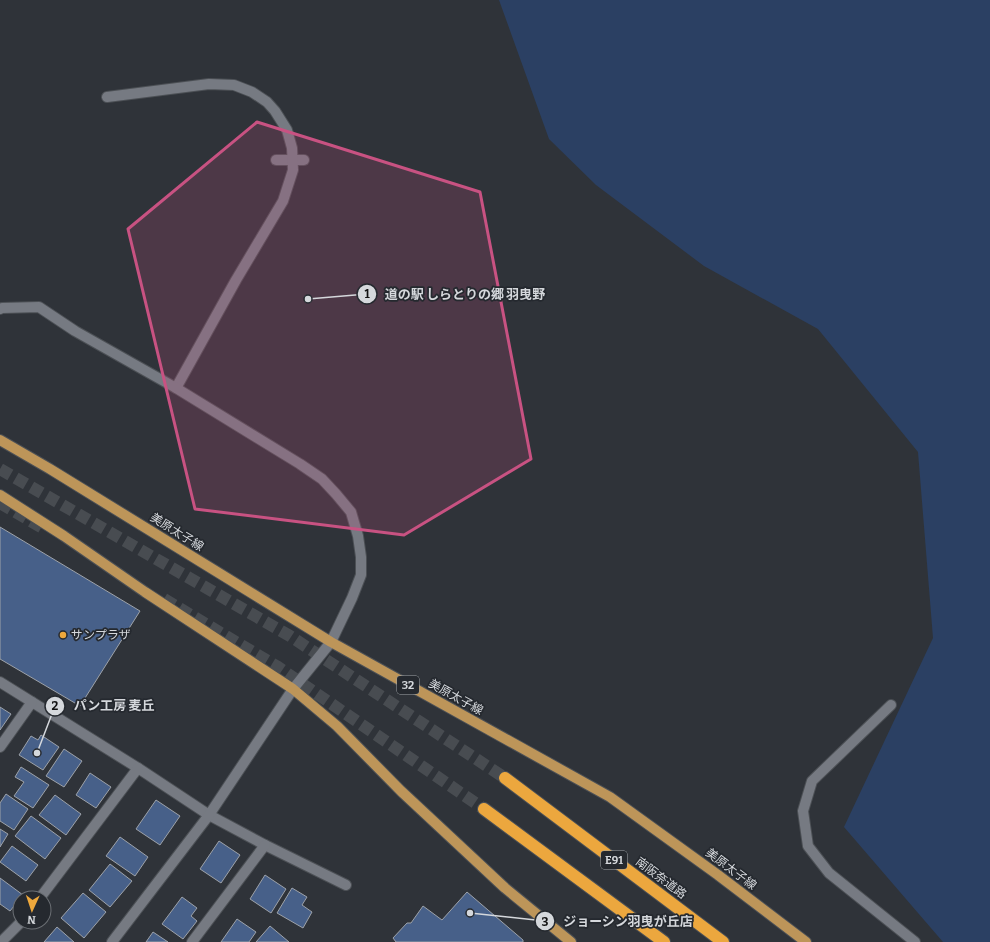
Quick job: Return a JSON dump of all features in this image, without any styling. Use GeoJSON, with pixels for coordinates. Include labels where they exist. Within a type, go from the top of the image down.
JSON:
{"type":"FeatureCollection","features":[{"type":"Feature","properties":{"kind":"highway","name":"南阪奈道路"},"geometry":{"type":"LineString","coordinates":[[505,778],[723,942]]}},
{"type":"Feature","properties":{"kind":"highway"},"geometry":{"type":"LineString","coordinates":[[484,809],[664,942]]}},
{"type":"Feature","properties":{"kind":"main road","name":"美原太子線"},"geometry":{"type":"LineString","coordinates":[[0,440],[50,469],[331,642],[610,797],[718,875],[806,942]]}},
{"type":"Feature","properties":{"kind":"main road"},"geometry":{"type":"LineString","coordinates":[[0,495],[293,689],[337,726],[401,791],[505,888],[571,942]]}},
{"type":"Feature","properties":{"kind":"street"},"geometry":{"type":"LineString","coordinates":[[107,97],[201,84],[234,85],[252,92],[267,102],[275,111],[287,130],[292,148],[293,170],[284,201],[236,280],[176,388]]}},
{"type":"Feature","properties":{"kind":"street"},"geometry":{"type":"LineString","coordinates":[[276,160],[304,160]]}},
{"type":"Feature","properties":{"kind":"street"},"geometry":{"type":"LineString","coordinates":[[0,309],[39,307],[75,332],[176,388],[322,479],[351,512],[358,536],[361,557],[360,574],[352,598],[331,642],[293,689],[208,815],[112,942]]}},
{"type":"Feature","properties":{"kind":"street"},"geometry":{"type":"LineString","coordinates":[[0,682],[138,768],[208,815],[346,885]]}},
{"type":"Feature","properties":{"kind":"street"},"geometry":{"type":"LineString","coordinates":[[0,747],[32,702]]}},
{"type":"Feature","properties":{"kind":"street"},"geometry":{"type":"LineString","coordinates":[[891,705],[812,781],[803,811],[808,846],[829,873],[909,941]]}},
{"type":"Feature","properties":{"kind":"street"},"geometry":{"type":"LineString","coordinates":[[46,890],[138,768]]}},
{"type":"Feature","properties":{"kind":"street"},"geometry":{"type":"LineString","coordinates":[[192,942],[265,845]]}},
{"type":"Feature","properties":{"kind":"street"},"geometry":{"type":"LineString","coordinates":[[1,942],[13,930]]}},
{"type":"Feature","properties":{"kind":"highlighted area"},"geometry":{"type":"Polygon","coordinates":[[[257,122],[480,192],[531,459],[404,535],[195,509],[128,229],[257,122]]]}},
{"type":"Feature","properties":{"kind":"shaded area"},"geometry":{"type":"Polygon","coordinates":[[[499,0],[990,0],[990,942],[943,942],[844,827],[933,638],[918,452],[818,329],[704,266],[596,185],[549,139],[499,0]]]}},
{"type":"Feature","properties":{"kind":"building","name":"サンプラザ"},"geometry":{"type":"Polygon","coordinates":[[[0,527],[140,611],[80,706],[0,659],[0,527]]]}},
{"type":"Feature","properties":{"kind":"building"},"geometry":{"type":"Polygon","coordinates":[[[0,707],[11,714],[0,730],[0,707]]]}},
{"type":"Feature","properties":{"kind":"building"},"geometry":{"type":"Polygon","coordinates":[[[41,735],[59,747],[43,770],[19,755],[31,736],[38,740],[41,735]]]}},
{"type":"Feature","properties":{"kind":"building"},"geometry":{"type":"Polygon","coordinates":[[[64,749],[82,761],[64,787],[46,776],[64,749]]]}},
{"type":"Feature","properties":{"kind":"building"},"geometry":{"type":"Polygon","coordinates":[[[21,767],[49,785],[33,808],[14,796],[24,782],[15,777],[21,767]]]}},
{"type":"Feature","properties":{"kind":"building"},"geometry":{"type":"Polygon","coordinates":[[[90,773],[111,787],[96,808],[76,795],[90,773]]]}},
{"type":"Feature","properties":{"kind":"building"},"geometry":{"type":"Polygon","coordinates":[[[6,794],[28,809],[14,830],[0,821],[0,803],[6,794]]]}},
{"type":"Feature","properties":{"kind":"building"},"geometry":{"type":"Polygon","coordinates":[[[55,795],[81,814],[66,835],[39,815],[55,795]]]}},
{"type":"Feature","properties":{"kind":"building"},"geometry":{"type":"Polygon","coordinates":[[[156,800],[180,816],[160,845],[136,829],[156,800]]]}},
{"type":"Feature","properties":{"kind":"building"},"geometry":{"type":"Polygon","coordinates":[[[31,816],[61,838],[45,859],[15,836],[31,816]]]}},
{"type":"Feature","properties":{"kind":"building"},"geometry":{"type":"Polygon","coordinates":[[[0,829],[8,834],[0,847],[0,829]]]}},
{"type":"Feature","properties":{"kind":"building"},"geometry":{"type":"Polygon","coordinates":[[[120,837],[148,857],[135,876],[106,856],[120,837]]]}},
{"type":"Feature","properties":{"kind":"building"},"geometry":{"type":"Polygon","coordinates":[[[219,841],[240,855],[221,883],[200,869],[219,841]]]}},
{"type":"Feature","properties":{"kind":"building"},"geometry":{"type":"Polygon","coordinates":[[[12,846],[38,865],[26,881],[0,862],[12,846]]]}},
{"type":"Feature","properties":{"kind":"building"},"geometry":{"type":"Polygon","coordinates":[[[110,864],[132,881],[110,907],[89,890],[110,864]]]}},
{"type":"Feature","properties":{"kind":"building"},"geometry":{"type":"Polygon","coordinates":[[[265,875],[286,889],[271,913],[250,899],[265,875]]]}},
{"type":"Feature","properties":{"kind":"building"},"geometry":{"type":"Polygon","coordinates":[[[0,878],[16,890],[12,890],[12,909],[10,911],[0,904],[0,878]]]}},
{"type":"Feature","properties":{"kind":"building"},"geometry":{"type":"Polygon","coordinates":[[[292,888],[307,897],[302,905],[312,912],[303,928],[277,913],[292,888]]]}},
{"type":"Feature","properties":{"kind":"building"},"geometry":{"type":"Polygon","coordinates":[[[467,892],[523,940],[523,942],[396,942],[393,938],[407,923],[411,923],[423,906],[442,920],[467,892]]]}},
{"type":"Feature","properties":{"kind":"building"},"geometry":{"type":"Polygon","coordinates":[[[83,893],[106,912],[84,938],[61,918],[83,893]]]}},
{"type":"Feature","properties":{"kind":"building"},"geometry":{"type":"Polygon","coordinates":[[[182,897],[197,908],[191,916],[197,921],[183,939],[162,924],[182,897]]]}},
{"type":"Feature","properties":{"kind":"building"},"geometry":{"type":"Polygon","coordinates":[[[237,919],[256,932],[249,942],[221,942],[237,919]]]}},
{"type":"Feature","properties":{"kind":"building"},"geometry":{"type":"Polygon","coordinates":[[[270,926],[289,942],[256,942],[270,926]]]}},
{"type":"Feature","properties":{"kind":"building"},"geometry":{"type":"Polygon","coordinates":[[[57,927],[74,942],[44,942],[57,927]]]}},
{"type":"Feature","properties":{"kind":"building"},"geometry":{"type":"Polygon","coordinates":[[[153,932],[168,942],[146,942],[153,932]]]}},
{"type":"Feature","properties":{"kind":"tunnel"},"geometry":{"type":"LineString","coordinates":[[0,469],[290,636],[505,778]]}},
{"type":"Feature","properties":{"kind":"tunnel"},"geometry":{"type":"LineString","coordinates":[[0,503],[46,530]]}},
{"type":"Feature","properties":{"kind":"tunnel"},"geometry":{"type":"LineString","coordinates":[[164,599],[278,667],[484,809]]}},
{"type":"Feature","properties":{"kind":"place","name":"道の駅 しらとりの郷 羽曳野"},"geometry":{"type":"Point","coordinates":[308,299]}},
{"type":"Feature","properties":{"kind":"place","name":"サンプラザ"},"geometry":{"type":"Point","coordinates":[63,635]}},
{"type":"Feature","properties":{"kind":"place","name":"パン工房 麦丘"},"geometry":{"type":"Point","coordinates":[37,753]}},
{"type":"Feature","properties":{"kind":"place","name":"ジョーシン羽曳が丘店"},"geometry":{"type":"Point","coordinates":[470,913]}}]}
